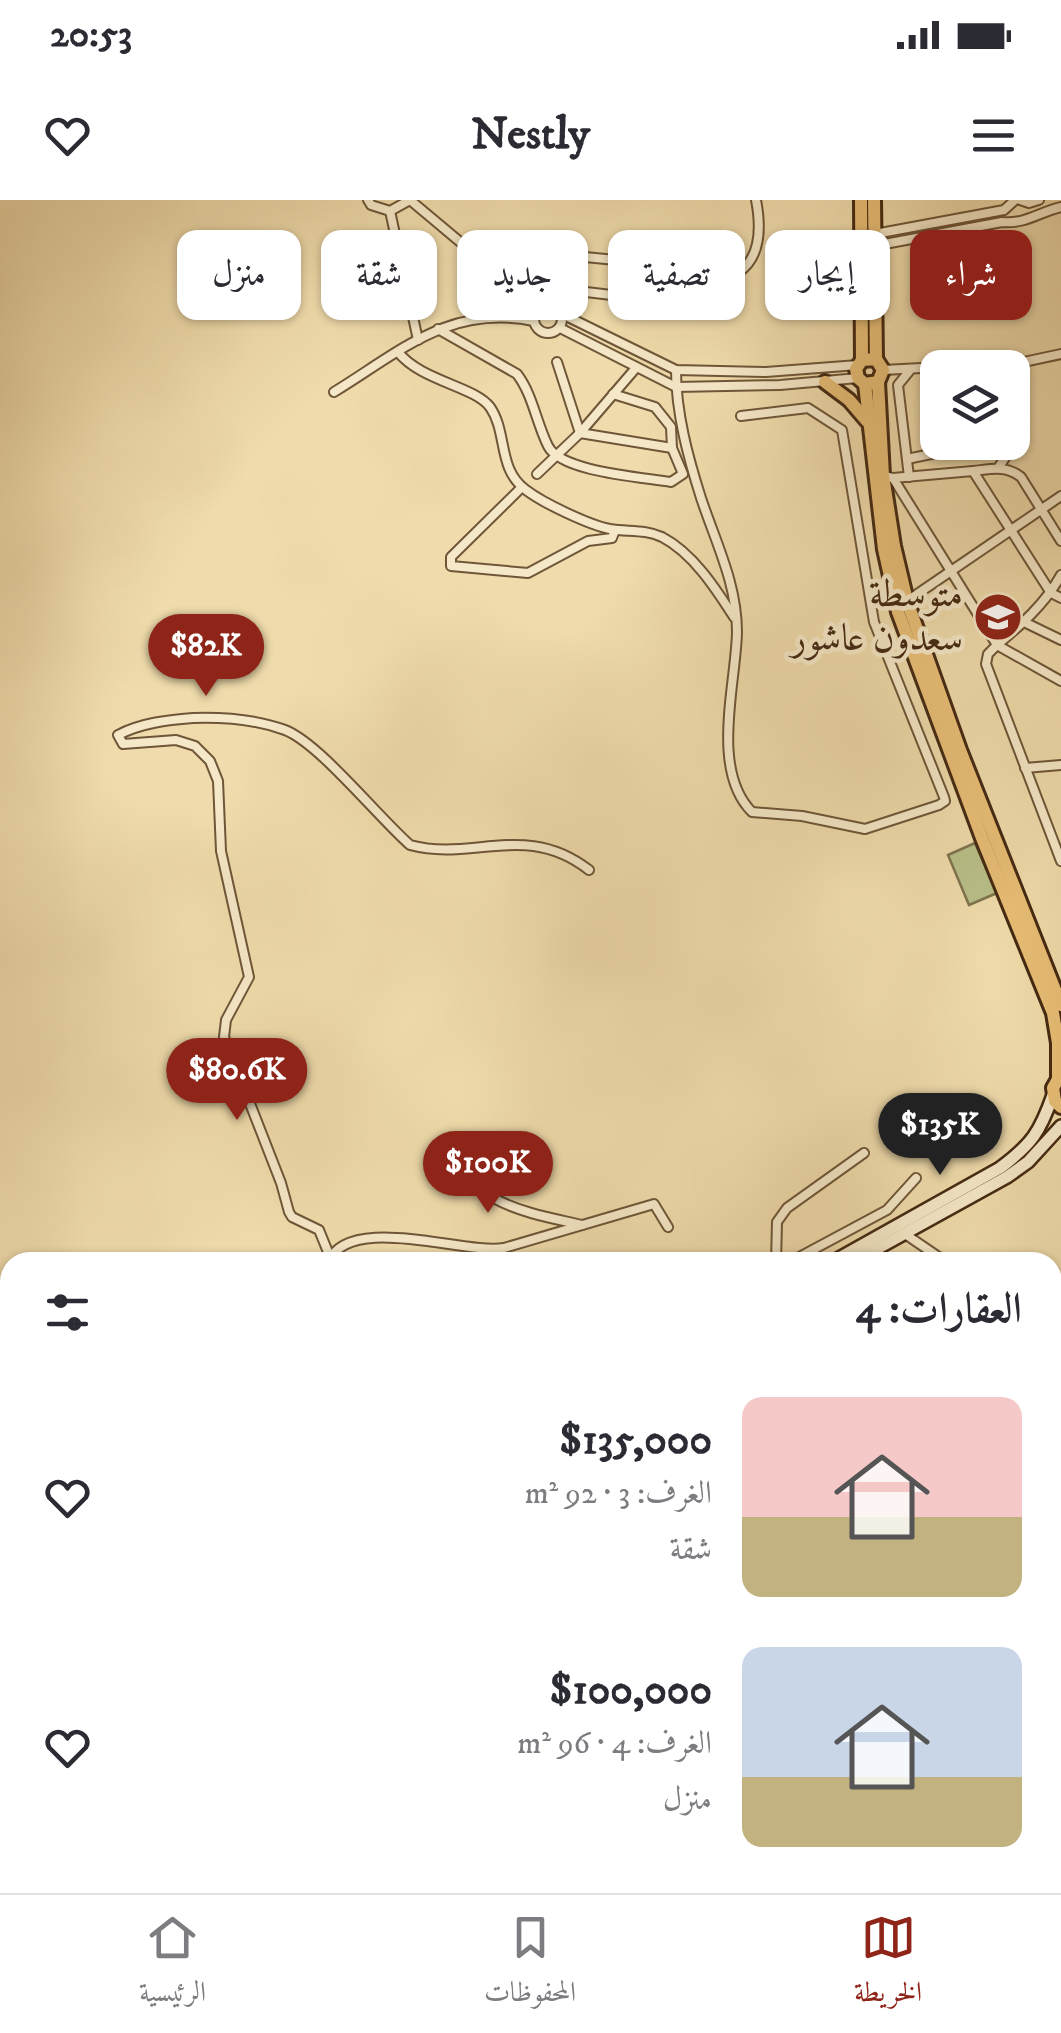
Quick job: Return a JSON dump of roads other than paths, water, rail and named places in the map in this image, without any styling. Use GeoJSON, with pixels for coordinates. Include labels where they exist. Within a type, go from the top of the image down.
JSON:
{"type":"FeatureCollection","features":[{"type":"Feature","properties":{"kind":"main road"},"geometry":{"type":"LineString","coordinates":[[861,200],[869,371],[888,477],[894,546],[906,601],[1061,1005]]}},
{"type":"Feature","properties":{"kind":"main road"},"geometry":{"type":"LineString","coordinates":[[874,200],[875,230]]}},
{"type":"Feature","properties":{"kind":"main road"},"geometry":{"type":"LineString","coordinates":[[850,1252],[1022,1152],[1057,1101],[1060,1076],[1053,1013],[898,612],[884,549],[869,422],[871,320]]}},
{"type":"Feature","properties":{"kind":"main road"},"geometry":{"type":"LineString","coordinates":[[825,382],[869,422]]}},
{"type":"Feature","properties":{"kind":"main road"},"geometry":{"type":"LineString","coordinates":[[871,1252],[1007,1177],[1028,1162],[1061,1126]]}},
{"type":"Feature","properties":{"kind":"street"},"geometry":{"type":"LineString","coordinates":[[368,200],[390,211],[410,200],[457,239]]}},
{"type":"Feature","properties":{"kind":"street"},"geometry":{"type":"LineString","coordinates":[[588,257],[739,272],[755,256],[756,200]]}},
{"type":"Feature","properties":{"kind":"street"},"geometry":{"type":"LineString","coordinates":[[890,237],[1004,210],[1018,200],[1039,200]]}},
{"type":"Feature","properties":{"kind":"street"},"geometry":{"type":"LineString","coordinates":[[890,238],[1002,222],[1021,224],[1038,212],[1061,207]]}},
{"type":"Feature","properties":{"kind":"street"},"geometry":{"type":"LineString","coordinates":[[390,211],[418,340]]}},
{"type":"Feature","properties":{"kind":"street"},"geometry":{"type":"LineString","coordinates":[[334,392],[438,329],[470,320]]}},
{"type":"Feature","properties":{"kind":"street"},"geometry":{"type":"LineString","coordinates":[[524,320],[534,321],[547,333],[560,328],[676,386],[825,382],[869,371]]}},
{"type":"Feature","properties":{"kind":"street"},"geometry":{"type":"LineString","coordinates":[[560,328],[561,320]]}},
{"type":"Feature","properties":{"kind":"street"},"geometry":{"type":"LineString","coordinates":[[574,320],[676,370],[920,369]]}},
{"type":"Feature","properties":{"kind":"street"},"geometry":{"type":"LineString","coordinates":[[438,329],[517,374],[526,386],[555,456],[584,466],[671,482],[683,474],[672,448],[671,427],[655,407],[614,394]]}},
{"type":"Feature","properties":{"kind":"street"},"geometry":{"type":"LineString","coordinates":[[398,352],[418,370],[487,404],[511,476],[522,486],[602,527],[649,532],[675,545],[706,577],[736,619]]}},
{"type":"Feature","properties":{"kind":"street"},"geometry":{"type":"LineString","coordinates":[[1030,360],[1061,354]]}},
{"type":"Feature","properties":{"kind":"street"},"geometry":{"type":"LineString","coordinates":[[556,362],[580,433]]}},
{"type":"Feature","properties":{"kind":"street"},"geometry":{"type":"LineString","coordinates":[[537,474],[580,433],[635,368]]}},
{"type":"Feature","properties":{"kind":"street"},"geometry":{"type":"LineString","coordinates":[[909,477],[898,385],[911,369]]}},
{"type":"Feature","properties":{"kind":"street"},"geometry":{"type":"LineString","coordinates":[[676,370],[685,443],[728,570],[736,619],[729,748],[737,791],[752,812],[802,816],[865,829],[965,792]]}},
{"type":"Feature","properties":{"kind":"street"},"geometry":{"type":"LineString","coordinates":[[741,416],[808,408],[842,430],[874,622],[945,801]]}},
{"type":"Feature","properties":{"kind":"street"},"geometry":{"type":"LineString","coordinates":[[580,433],[672,448]]}},
{"type":"Feature","properties":{"kind":"street"},"geometry":{"type":"LineString","coordinates":[[907,459],[920,456]]}},
{"type":"Feature","properties":{"kind":"street"},"geometry":{"type":"LineString","coordinates":[[998,468],[1004,460]]}},
{"type":"Feature","properties":{"kind":"street"},"geometry":{"type":"LineString","coordinates":[[888,477],[998,468],[1014,472],[1042,508],[1061,542]]}},
{"type":"Feature","properties":{"kind":"street"},"geometry":{"type":"LineString","coordinates":[[973,470],[1051,593],[1061,598]]}},
{"type":"Feature","properties":{"kind":"street"},"geometry":{"type":"LineString","coordinates":[[888,477],[997,645],[1061,681]]}},
{"type":"Feature","properties":{"kind":"street"},"geometry":{"type":"LineString","coordinates":[[522,486],[451,556],[451,566],[528,572],[588,541],[612,538],[615,530]]}},
{"type":"Feature","properties":{"kind":"street"},"geometry":{"type":"LineString","coordinates":[[906,601],[1061,496]]}},
{"type":"Feature","properties":{"kind":"street"},"geometry":{"type":"LineString","coordinates":[[1061,575],[1051,593],[988,654],[986,664],[1061,861]]}},
{"type":"Feature","properties":{"kind":"street"},"geometry":{"type":"LineString","coordinates":[[1024,622],[1061,640]]}},
{"type":"Feature","properties":{"kind":"street"},"geometry":{"type":"LineString","coordinates":[[326,1252],[319,1230],[289,1212],[224,1037],[226,1020],[250,977],[221,851],[218,781],[210,761],[195,746],[176,740],[123,744],[118,736],[132,728],[202,718],[238,718],[287,731],[309,745],[410,845],[430,850],[515,843],[570,855],[589,870]]}},
{"type":"Feature","properties":{"kind":"street"},"geometry":{"type":"LineString","coordinates":[[1026,768],[1061,765]]}},
{"type":"Feature","properties":{"kind":"street"},"geometry":{"type":"LineString","coordinates":[[470,1142],[465,1159],[468,1172],[491,1197],[525,1211],[586,1226]]}},
{"type":"Feature","properties":{"kind":"street"},"geometry":{"type":"LineString","coordinates":[[776,1252],[777,1222],[787,1208],[864,1154]]}},
{"type":"Feature","properties":{"kind":"street"},"geometry":{"type":"LineString","coordinates":[[809,1252],[888,1210],[916,1178]]}},
{"type":"Feature","properties":{"kind":"street"},"geometry":{"type":"LineString","coordinates":[[339,1252],[349,1244],[408,1237],[494,1250],[654,1204],[668,1227]]}},
{"type":"Feature","properties":{"kind":"street"},"geometry":{"type":"LineString","coordinates":[[905,1234],[931,1252]]}},
{"type":"Feature","properties":{"kind":"place","name":"متوسطة سعدون عاشور"},"geometry":{"type":"Point","coordinates":[998,617]}}]}
